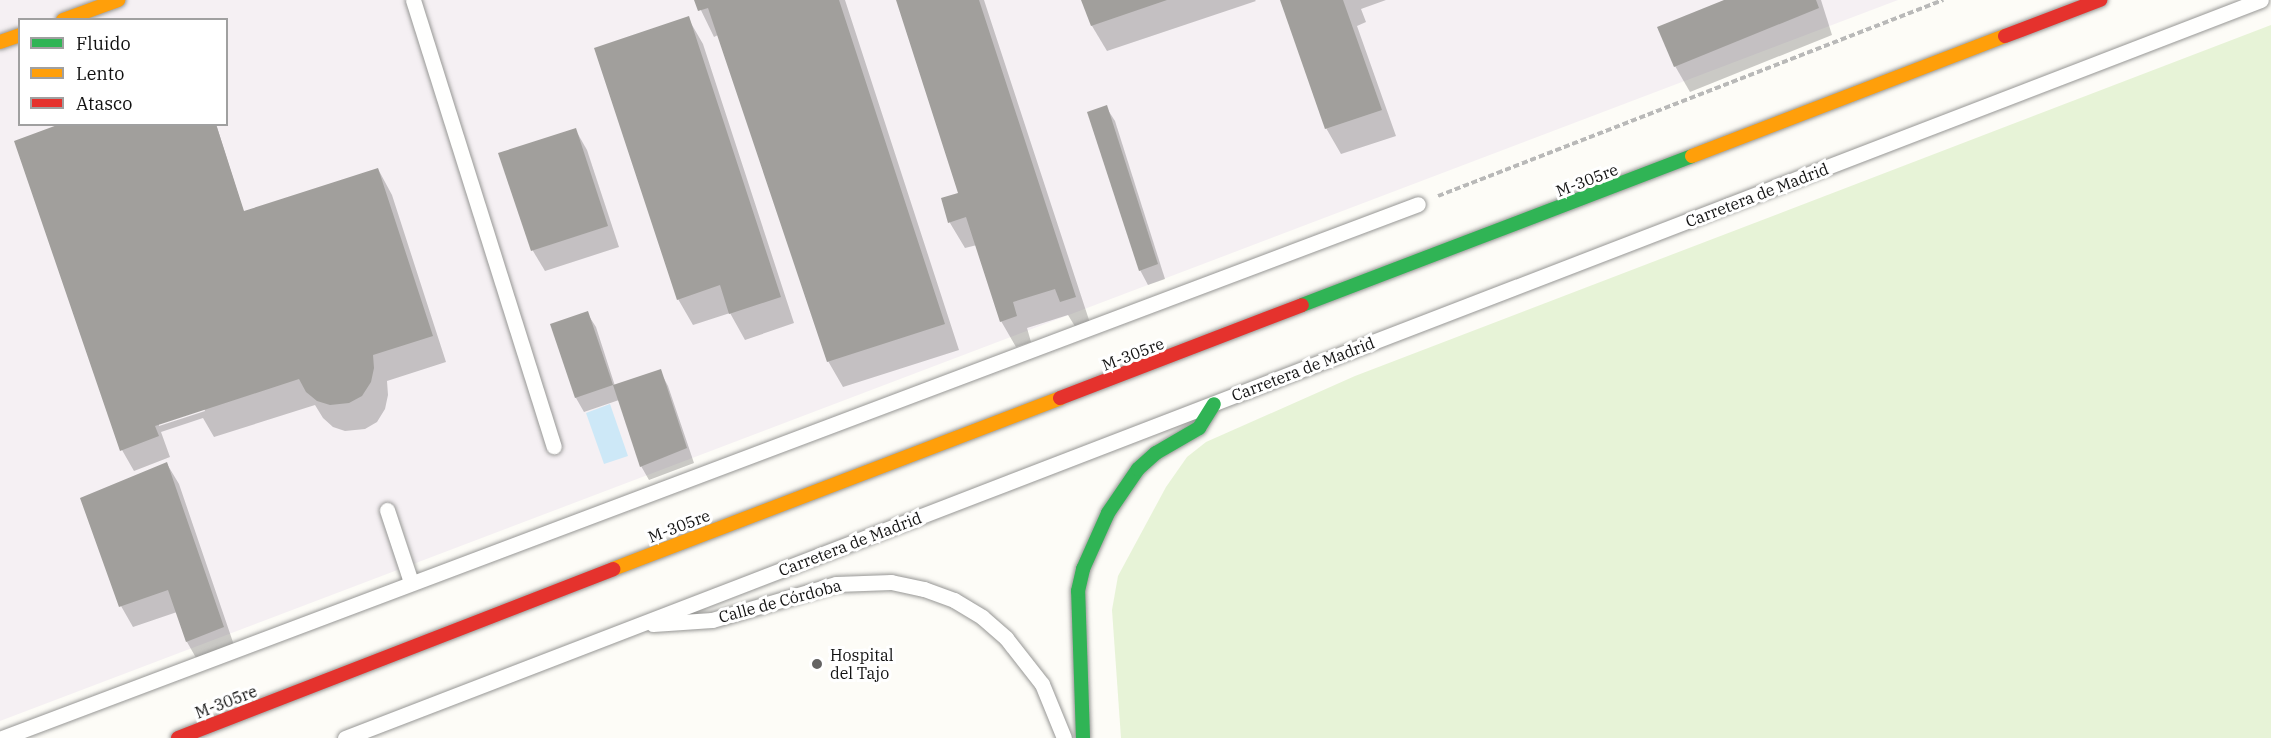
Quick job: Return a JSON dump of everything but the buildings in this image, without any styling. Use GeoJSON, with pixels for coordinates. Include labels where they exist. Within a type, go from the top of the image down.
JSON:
{"type":"FeatureCollection","features":[{"type":"Feature","properties":{"kind":"main road"},"geometry":{"type":"LineString","coordinates":[[68,18],[118,0]]}},
{"type":"Feature","properties":{"kind":"main road","name":"M-305re"},"geometry":{"type":"LineString","coordinates":[[178,738],[480,619],[2100,0]]}},
{"type":"Feature","properties":{"kind":"main road"},"geometry":{"type":"LineString","coordinates":[[0,42],[18,36]]}},
{"type":"Feature","properties":{"kind":"main road"},"geometry":{"type":"LineString","coordinates":[[1083,738],[1078,591],[1083,568],[1108,513],[1138,469],[1156,453],[1199,428],[1214,404]]}},
{"type":"Feature","properties":{"kind":"lane"},"geometry":{"type":"LineString","coordinates":[[413,0],[554,446]]}},
{"type":"Feature","properties":{"kind":"lane","name":"Carretera de Madrid"},"geometry":{"type":"LineString","coordinates":[[345,738],[2261,0]]}},
{"type":"Feature","properties":{"kind":"lane"},"geometry":{"type":"LineString","coordinates":[[2,738],[1418,204]]}},
{"type":"Feature","properties":{"kind":"lane"},"geometry":{"type":"LineString","coordinates":[[387,510],[411,582]]}},
{"type":"Feature","properties":{"kind":"lane","name":"Calle de Córdoba"},"geometry":{"type":"LineString","coordinates":[[638,625],[712,620],[836,584],[891,582],[924,589],[954,600],[982,617],[1006,638],[1042,684],[1064,738]]}},
{"type":"Feature","properties":{"kind":"path"},"geometry":{"type":"LineString","coordinates":[[1418,204],[1943,0]]}},
{"type":"Feature","properties":{"kind":"shaded area"},"geometry":{"type":"Polygon","coordinates":[[[0,0],[1898,0],[0,721],[0,0]]]}},
{"type":"Feature","properties":{"kind":"green space"},"geometry":{"type":"Polygon","coordinates":[[[2271,25],[2271,738],[1121,738],[1112,610],[1118,576],[1166,487],[1187,457],[1206,442],[1355,376],[2271,25]]]}},
{"type":"Feature","properties":{"kind":"water"},"geometry":{"type":"Polygon","coordinates":[[[610,404],[628,456],[604,464],[586,413],[610,404]]]}},
{"type":"Feature","properties":{"kind":"traffic: fast"},"geometry":{"type":"LineString","coordinates":[[1302,305],[1692,156]]}},
{"type":"Feature","properties":{"kind":"traffic: fast"},"geometry":{"type":"LineString","coordinates":[[1083,738],[1078,591],[1083,569],[1108,513],[1138,469],[1156,453],[1199,428],[1214,404]]}},
{"type":"Feature","properties":{"kind":"traffic: slow"},"geometry":{"type":"LineString","coordinates":[[68,18],[118,0]]}},
{"type":"Feature","properties":{"kind":"traffic: slow"},"geometry":{"type":"LineString","coordinates":[[0,42],[18,36]]}},
{"type":"Feature","properties":{"kind":"traffic: slow"},"geometry":{"type":"LineString","coordinates":[[1692,156],[2005,36]]}},
{"type":"Feature","properties":{"kind":"traffic: slow"},"geometry":{"type":"LineString","coordinates":[[613,569],[1060,398]]}},
{"type":"Feature","properties":{"kind":"traffic: jam"},"geometry":{"type":"LineString","coordinates":[[2005,36],[2100,0]]}},
{"type":"Feature","properties":{"kind":"traffic: jam"},"geometry":{"type":"LineString","coordinates":[[1060,398],[1302,305]]}},
{"type":"Feature","properties":{"kind":"traffic: jam"},"geometry":{"type":"LineString","coordinates":[[178,738],[613,569]]}},
{"type":"Feature","properties":{"kind":"place","name":"Hospital del Tajo"},"geometry":{"type":"Point","coordinates":[817,664]}}]}
